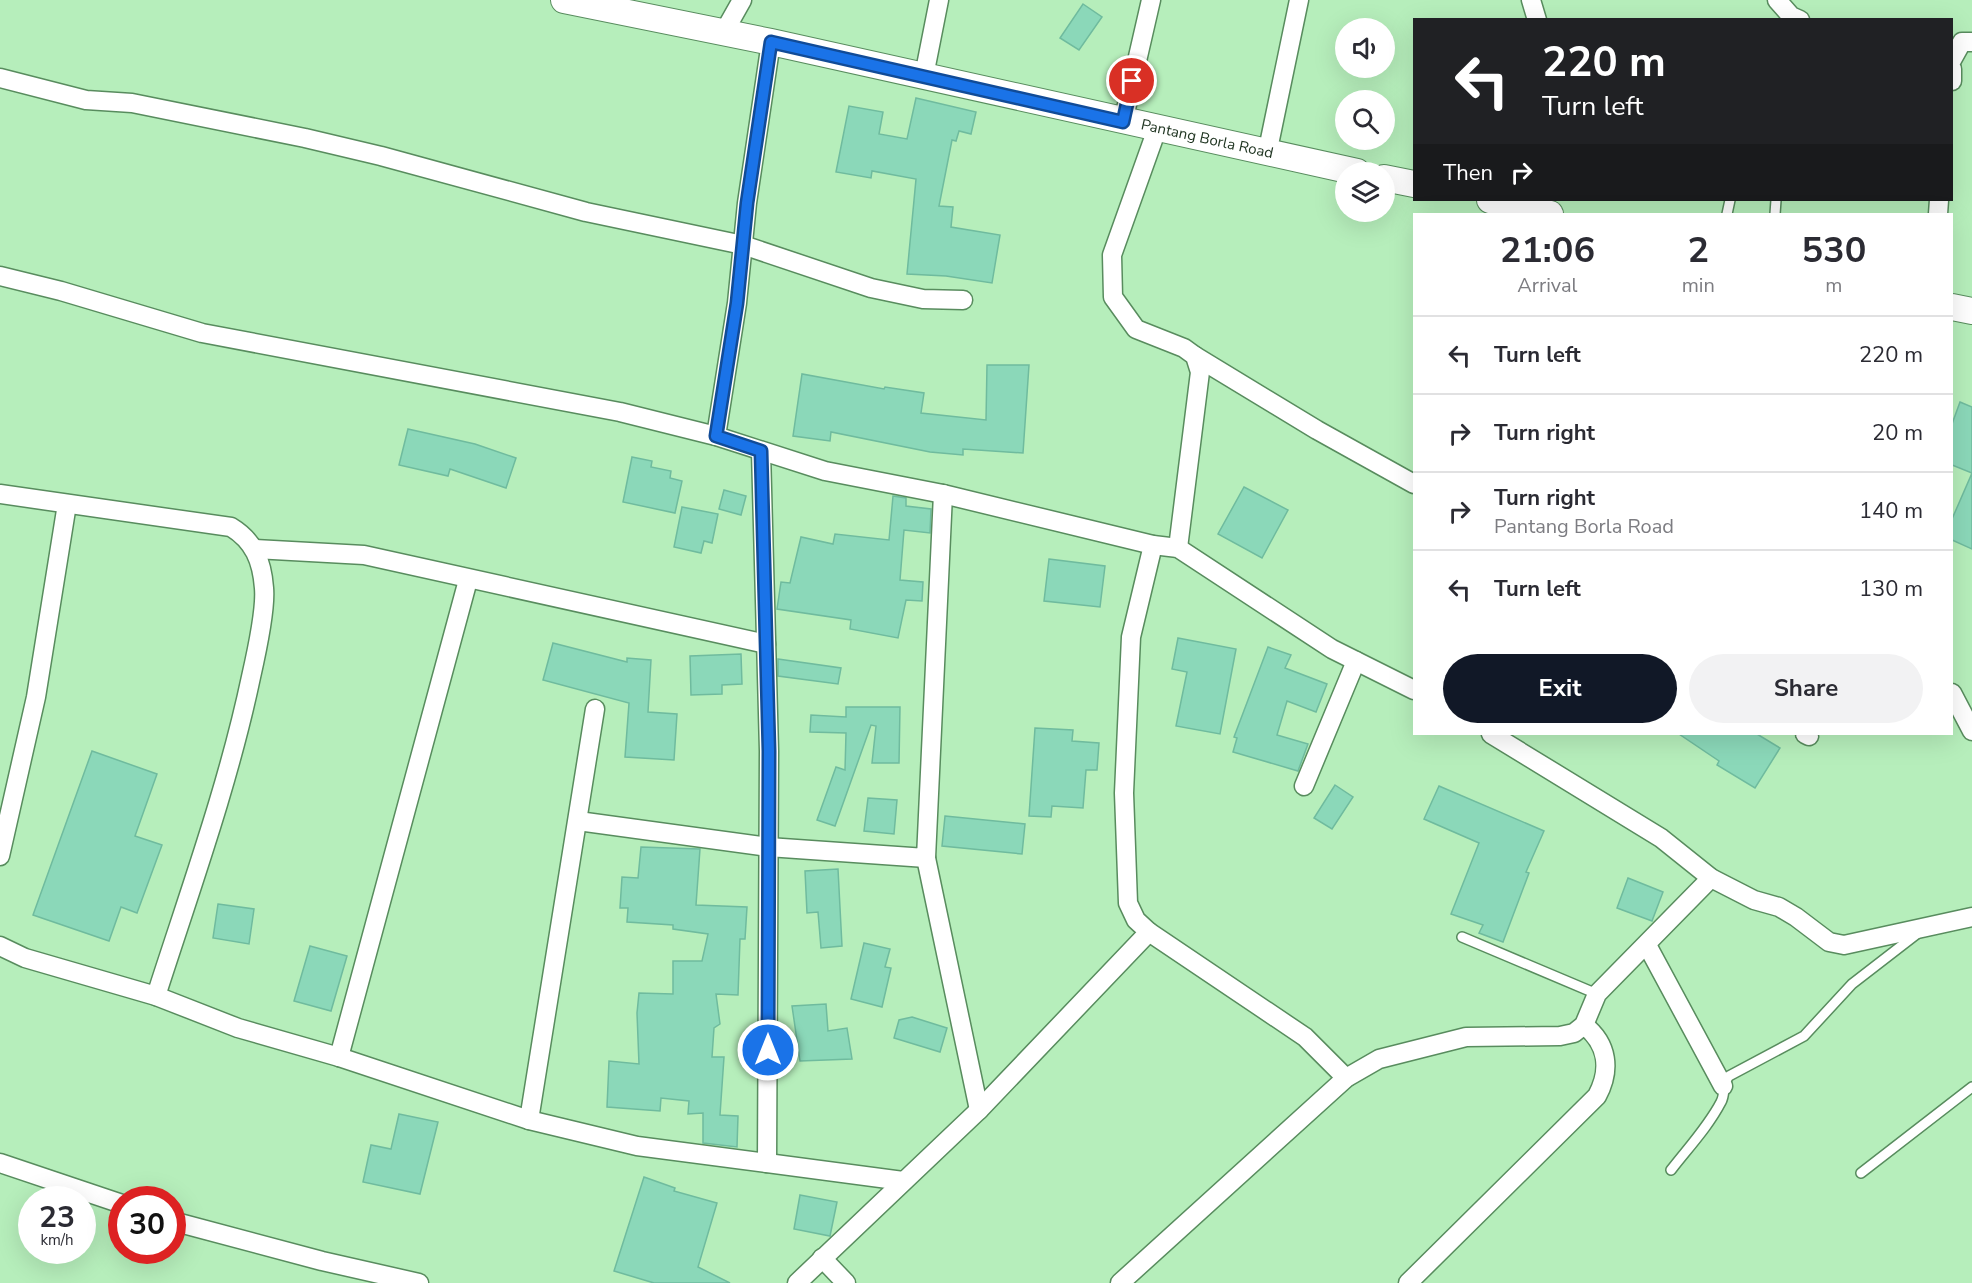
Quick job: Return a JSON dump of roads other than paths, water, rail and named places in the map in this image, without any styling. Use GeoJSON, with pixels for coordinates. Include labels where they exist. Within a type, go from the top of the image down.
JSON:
{"type":"FeatureCollection","features":[{"type":"Feature","properties":{"kind":"street","name":"Pantang Borla Road"},"geometry":{"type":"LineString","coordinates":[[564,0],[771,42],[1335,168]]}},
{"type":"Feature","properties":{"kind":"street"},"geometry":{"type":"LineString","coordinates":[[724,32],[742,0]]}},
{"type":"Feature","properties":{"kind":"street"},"geometry":{"type":"LineString","coordinates":[[924,76],[939,0]]}},
{"type":"Feature","properties":{"kind":"street"},"geometry":{"type":"LineString","coordinates":[[1123,122],[1151,0]]}},
{"type":"Feature","properties":{"kind":"street"},"geometry":{"type":"LineString","coordinates":[[1267,154],[1299,0]]}},
{"type":"Feature","properties":{"kind":"street"},"geometry":{"type":"LineString","coordinates":[[1531,0],[1536,18]]}},
{"type":"Feature","properties":{"kind":"street"},"geometry":{"type":"LineString","coordinates":[[1777,0],[1796,18]]}},
{"type":"Feature","properties":{"kind":"street"},"geometry":{"type":"LineString","coordinates":[[716,436],[737,303],[771,42]]}},
{"type":"Feature","properties":{"kind":"street"},"geometry":{"type":"LineString","coordinates":[[1953,58],[1962,42],[1972,42]]}},
{"type":"Feature","properties":{"kind":"street"},"geometry":{"type":"LineString","coordinates":[[0,78],[86,100],[132,103],[305,138],[381,156],[586,212],[743,245],[871,288],[923,299],[963,300]]}},
{"type":"Feature","properties":{"kind":"street"},"geometry":{"type":"LineString","coordinates":[[1157,129],[1112,255],[1113,297],[1136,329],[1184,348],[1317,430],[1413,483]]}},
{"type":"Feature","properties":{"kind":"street"},"geometry":{"type":"LineString","coordinates":[[1395,180],[1413,184]]}},
{"type":"Feature","properties":{"kind":"street"},"geometry":{"type":"LineString","coordinates":[[1505,204],[1546,213]]}},
{"type":"Feature","properties":{"kind":"street"},"geometry":{"type":"LineString","coordinates":[[0,276],[83,297],[202,333],[620,412],[716,436],[825,471],[943,494],[1152,545],[1178,548],[1332,649],[1413,690]]}},
{"type":"Feature","properties":{"kind":"street"},"geometry":{"type":"LineString","coordinates":[[1953,307],[1972,311]]}},
{"type":"Feature","properties":{"kind":"street"},"geometry":{"type":"LineString","coordinates":[[1178,548],[1200,372],[1195,356]]}},
{"type":"Feature","properties":{"kind":"street"},"geometry":{"type":"LineString","coordinates":[[761,451],[768,847],[767,1163]]}},
{"type":"Feature","properties":{"kind":"street"},"geometry":{"type":"LineString","coordinates":[[0,494],[231,527],[244,535],[255,549],[265,590],[257,647],[236,747],[156,996]]}},
{"type":"Feature","properties":{"kind":"street"},"geometry":{"type":"LineString","coordinates":[[943,494],[927,858],[979,1110]]}},
{"type":"Feature","properties":{"kind":"street"},"geometry":{"type":"LineString","coordinates":[[0,856],[40,673],[67,504]]}},
{"type":"Feature","properties":{"kind":"street"},"geometry":{"type":"LineString","coordinates":[[1152,545],[1131,637],[1124,793],[1128,903],[1136,920],[1149,932],[1305,1037],[1346,1078]]}},
{"type":"Feature","properties":{"kind":"street"},"geometry":{"type":"LineString","coordinates":[[255,549],[353,553],[766,644]]}},
{"type":"Feature","properties":{"kind":"street"},"geometry":{"type":"LineString","coordinates":[[339,1057],[468,580]]}},
{"type":"Feature","properties":{"kind":"street"},"geometry":{"type":"LineString","coordinates":[[1304,786],[1356,662]]}},
{"type":"Feature","properties":{"kind":"street"},"geometry":{"type":"LineString","coordinates":[[1953,695],[1972,731]]}},
{"type":"Feature","properties":{"kind":"street"},"geometry":{"type":"LineString","coordinates":[[529,1120],[596,709]]}},
{"type":"Feature","properties":{"kind":"street"},"geometry":{"type":"LineString","coordinates":[[1493,735],[1661,838],[1711,878],[1754,900],[1796,916],[1829,942],[1844,945],[1972,917]]}},
{"type":"Feature","properties":{"kind":"street"},"geometry":{"type":"LineString","coordinates":[[578,821],[768,847],[927,858]]}},
{"type":"Feature","properties":{"kind":"street"},"geometry":{"type":"LineString","coordinates":[[1120,1283],[1346,1078],[1379,1059],[1466,1037],[1560,1036],[1574,1033],[1584,1025],[1597,994],[1711,878]]}},
{"type":"Feature","properties":{"kind":"street"},"geometry":{"type":"LineString","coordinates":[[797,1283],[979,1110],[1149,932]]}},
{"type":"Feature","properties":{"kind":"street"},"geometry":{"type":"LineString","coordinates":[[1647,945],[1723,1086]]}},
{"type":"Feature","properties":{"kind":"street"},"geometry":{"type":"LineString","coordinates":[[0,946],[25,957],[156,996],[238,1028],[339,1057],[529,1120],[637,1146],[903,1181]]}},
{"type":"Feature","properties":{"kind":"street"},"geometry":{"type":"LineString","coordinates":[[1408,1283],[1597,1096],[1605,1072],[1603,1046],[1596,1034],[1584,1025]]}},
{"type":"Feature","properties":{"kind":"street"},"geometry":{"type":"LineString","coordinates":[[0,1163],[108,1199]]}},
{"type":"Feature","properties":{"kind":"street"},"geometry":{"type":"LineString","coordinates":[[186,1225],[322,1261],[419,1283]]}},
{"type":"Feature","properties":{"kind":"street"},"geometry":{"type":"LineString","coordinates":[[822,1258],[846,1283]]}},
{"type":"Feature","properties":{"kind":"lane"},"geometry":{"type":"LineString","coordinates":[[1671,1170],[1711,1119],[1723,1097],[1723,1086],[1729,1076],[1804,1036],[1852,984],[1923,929]]}},
{"type":"Feature","properties":{"kind":"lane"},"geometry":{"type":"LineString","coordinates":[[1462,937],[1597,994]]}},
{"type":"Feature","properties":{"kind":"lane"},"geometry":{"type":"LineString","coordinates":[[1861,1173],[1972,1087]]}}]}
